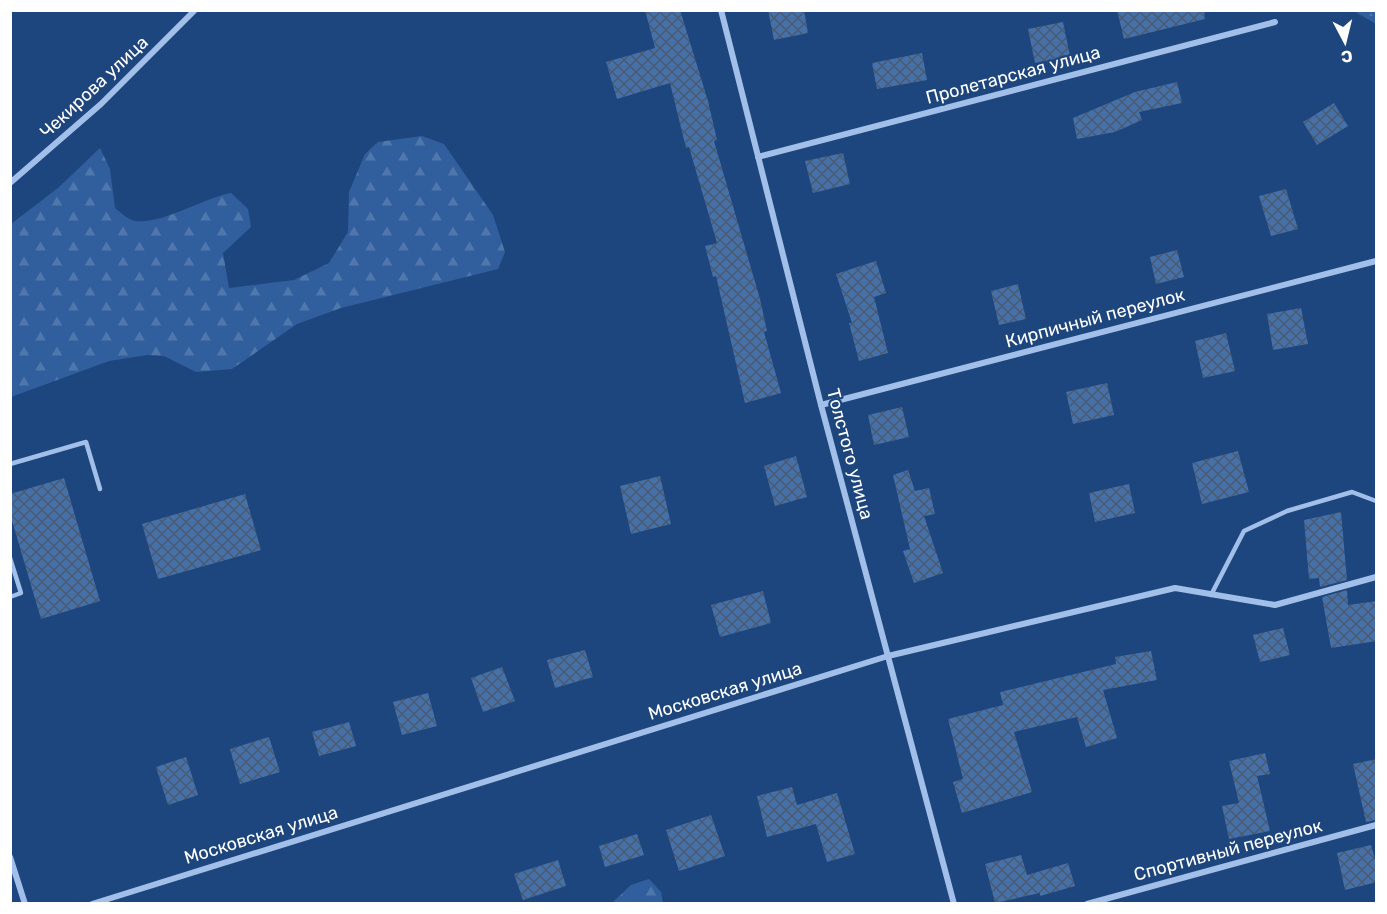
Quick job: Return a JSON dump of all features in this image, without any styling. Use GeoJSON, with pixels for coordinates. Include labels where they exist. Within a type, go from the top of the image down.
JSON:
{"type":"FeatureCollection","features":[{"type":"Feature","properties":{"kind":"street","name":"Чекирова улица"},"geometry":{"type":"LineString","coordinates":[[10,183],[101,104],[195,10]]}},
{"type":"Feature","properties":{"kind":"street","name":"Толстого улица"},"geometry":{"type":"LineString","coordinates":[[721,10],[821,405],[954,903]]}},
{"type":"Feature","properties":{"kind":"street","name":"Пролетарская улица"},"geometry":{"type":"LineString","coordinates":[[758,157],[1275,22]]}},
{"type":"Feature","properties":{"kind":"street","name":"Кирпичный переулок"},"geometry":{"type":"LineString","coordinates":[[821,405],[1377,261]]}},
{"type":"Feature","properties":{"kind":"street","name":"Московская улица"},"geometry":{"type":"LineString","coordinates":[[92,903],[888,657],[1175,588],[1275,605],[1377,577]]}},
{"type":"Feature","properties":{"kind":"street","name":"Спортивный переулок"},"geometry":{"type":"LineString","coordinates":[[1087,903],[1377,825]]}},
{"type":"Feature","properties":{"kind":"street"},"geometry":{"type":"LineString","coordinates":[[10,857],[25,903]]}},
{"type":"Feature","properties":{"kind":"lane"},"geometry":{"type":"LineString","coordinates":[[10,464],[86,441],[100,489]]}},
{"type":"Feature","properties":{"kind":"lane"},"geometry":{"type":"LineString","coordinates":[[1211,595],[1244,531],[1287,511],[1352,492],[1377,501]]}},
{"type":"Feature","properties":{"kind":"lane"},"geometry":{"type":"LineString","coordinates":[[10,558],[21,593],[10,597]]}},
{"type":"Feature","properties":{"kind":"green space"},"geometry":{"type":"Polygon","coordinates":[[[1354,11],[1376,11],[1376,24],[1354,11]]]}},
{"type":"Feature","properties":{"kind":"green space"},"geometry":{"type":"Polygon","coordinates":[[[422,136],[444,144],[493,215],[505,252],[498,269],[341,308],[297,324],[232,369],[196,372],[164,356],[147,355],[109,361],[11,397],[11,224],[58,188],[100,148],[110,169],[115,208],[132,220],[158,219],[231,193],[248,209],[251,227],[223,253],[229,288],[294,280],[329,263],[348,232],[349,192],[365,154],[378,142],[422,136]]]}},
{"type":"Feature","properties":{"kind":"green space"},"geometry":{"type":"Polygon","coordinates":[[[649,879],[661,892],[663,903],[612,903],[631,885],[649,879]]]}},
{"type":"Feature","properties":{"kind":"building"},"geometry":{"type":"Polygon","coordinates":[[[645,10],[680,10],[708,101],[717,140],[714,141],[760,299],[767,331],[764,332],[781,393],[745,403],[716,276],[713,277],[705,246],[717,243],[689,147],[686,148],[670,83],[617,99],[606,62],[655,48],[645,10]]]}},
{"type":"Feature","properties":{"kind":"building"},"geometry":{"type":"Polygon","coordinates":[[[768,10],[804,10],[808,33],[774,40],[768,10]]]}},
{"type":"Feature","properties":{"kind":"building"},"geometry":{"type":"Polygon","coordinates":[[[1117,10],[1204,10],[1205,19],[1124,39],[1117,10]]]}},
{"type":"Feature","properties":{"kind":"building"},"geometry":{"type":"Polygon","coordinates":[[[1063,22],[1070,56],[1035,63],[1028,29],[1063,22]]]}},
{"type":"Feature","properties":{"kind":"building"},"geometry":{"type":"Polygon","coordinates":[[[922,53],[927,80],[877,89],[872,63],[922,53]]]}},
{"type":"Feature","properties":{"kind":"building"},"geometry":{"type":"Polygon","coordinates":[[[1177,82],[1182,103],[1139,112],[1142,120],[1115,132],[1077,139],[1073,118],[1135,92],[1177,82]]]}},
{"type":"Feature","properties":{"kind":"building"},"geometry":{"type":"Polygon","coordinates":[[[1334,103],[1348,126],[1317,145],[1303,122],[1334,103]]]}},
{"type":"Feature","properties":{"kind":"building"},"geometry":{"type":"Polygon","coordinates":[[[843,153],[850,184],[813,193],[805,161],[843,153]]]}},
{"type":"Feature","properties":{"kind":"building"},"geometry":{"type":"Polygon","coordinates":[[[1286,189],[1298,229],[1271,236],[1259,196],[1286,189]]]}},
{"type":"Feature","properties":{"kind":"building"},"geometry":{"type":"Polygon","coordinates":[[[1177,250],[1184,277],[1156,284],[1150,257],[1177,250]]]}},
{"type":"Feature","properties":{"kind":"building"},"geometry":{"type":"Polygon","coordinates":[[[876,261],[886,293],[874,297],[888,353],[859,361],[849,323],[852,323],[836,274],[876,261]]]}},
{"type":"Feature","properties":{"kind":"building"},"geometry":{"type":"Polygon","coordinates":[[[1018,284],[1026,319],[999,325],[991,291],[1018,284]]]}},
{"type":"Feature","properties":{"kind":"building"},"geometry":{"type":"Polygon","coordinates":[[[1301,308],[1308,344],[1273,350],[1267,314],[1301,308]]]}},
{"type":"Feature","properties":{"kind":"building"},"geometry":{"type":"Polygon","coordinates":[[[1226,333],[1235,371],[1203,378],[1195,341],[1226,333]]]}},
{"type":"Feature","properties":{"kind":"building"},"geometry":{"type":"Polygon","coordinates":[[[1107,383],[1114,415],[1073,424],[1066,392],[1107,383]]]}},
{"type":"Feature","properties":{"kind":"building"},"geometry":{"type":"Polygon","coordinates":[[[902,407],[909,437],[874,445],[868,415],[902,407]]]}},
{"type":"Feature","properties":{"kind":"building"},"geometry":{"type":"Polygon","coordinates":[[[1238,451],[1249,492],[1202,504],[1192,463],[1238,451]]]}},
{"type":"Feature","properties":{"kind":"building"},"geometry":{"type":"Polygon","coordinates":[[[796,456],[807,497],[775,506],[764,466],[796,456]]]}},
{"type":"Feature","properties":{"kind":"building"},"geometry":{"type":"Polygon","coordinates":[[[908,470],[915,491],[929,488],[935,514],[924,516],[943,573],[914,583],[903,551],[910,549],[893,475],[908,470]]]}},
{"type":"Feature","properties":{"kind":"building"},"geometry":{"type":"Polygon","coordinates":[[[660,476],[671,524],[631,534],[620,486],[660,476]]]}},
{"type":"Feature","properties":{"kind":"building"},"geometry":{"type":"Polygon","coordinates":[[[64,478],[100,601],[41,619],[10,514],[10,494],[64,478]]]}},
{"type":"Feature","properties":{"kind":"building"},"geometry":{"type":"Polygon","coordinates":[[[1129,484],[1135,513],[1095,522],[1089,493],[1129,484]]]}},
{"type":"Feature","properties":{"kind":"building"},"geometry":{"type":"Polygon","coordinates":[[[245,494],[261,550],[158,579],[142,524],[245,494]]]}},
{"type":"Feature","properties":{"kind":"building"},"geometry":{"type":"Polygon","coordinates":[[[1341,512],[1347,580],[1320,587],[1319,578],[1309,579],[1304,520],[1341,512]]]}},
{"type":"Feature","properties":{"kind":"building"},"geometry":{"type":"Polygon","coordinates":[[[1347,590],[1348,605],[1377,601],[1377,641],[1331,648],[1322,597],[1347,590]]]}},
{"type":"Feature","properties":{"kind":"building"},"geometry":{"type":"Polygon","coordinates":[[[763,591],[771,623],[720,637],[711,605],[763,591]]]}},
{"type":"Feature","properties":{"kind":"building"},"geometry":{"type":"Polygon","coordinates":[[[1283,628],[1290,655],[1260,662],[1253,635],[1283,628]]]}},
{"type":"Feature","properties":{"kind":"building"},"geometry":{"type":"Polygon","coordinates":[[[585,650],[593,677],[555,688],[547,660],[585,650]]]}},
{"type":"Feature","properties":{"kind":"building"},"geometry":{"type":"Polygon","coordinates":[[[1151,651],[1157,680],[1103,690],[1117,738],[1086,747],[1077,717],[1014,732],[1032,792],[962,813],[953,782],[963,779],[948,719],[1003,705],[1000,692],[1116,664],[1115,657],[1151,651]]]}},
{"type":"Feature","properties":{"kind":"building"},"geometry":{"type":"Polygon","coordinates":[[[502,667],[515,701],[483,712],[471,678],[502,667]]]}},
{"type":"Feature","properties":{"kind":"building"},"geometry":{"type":"Polygon","coordinates":[[[428,693],[437,726],[402,735],[393,702],[428,693]]]}},
{"type":"Feature","properties":{"kind":"building"},"geometry":{"type":"Polygon","coordinates":[[[349,722],[356,746],[319,756],[312,732],[349,722]]]}},
{"type":"Feature","properties":{"kind":"building"},"geometry":{"type":"Polygon","coordinates":[[[269,737],[280,772],[240,784],[230,749],[269,737]]]}},
{"type":"Feature","properties":{"kind":"building"},"geometry":{"type":"Polygon","coordinates":[[[1265,753],[1270,774],[1257,776],[1270,831],[1229,839],[1222,806],[1239,803],[1229,761],[1265,753]]]}},
{"type":"Feature","properties":{"kind":"building"},"geometry":{"type":"Polygon","coordinates":[[[186,757],[198,795],[168,805],[156,767],[186,757]]]}},
{"type":"Feature","properties":{"kind":"building"},"geometry":{"type":"Polygon","coordinates":[[[1377,759],[1377,820],[1366,822],[1353,764],[1377,759]]]}},
{"type":"Feature","properties":{"kind":"building"},"geometry":{"type":"Polygon","coordinates":[[[792,787],[797,805],[837,793],[855,854],[827,862],[816,824],[767,837],[757,796],[792,787]]]}},
{"type":"Feature","properties":{"kind":"building"},"geometry":{"type":"Polygon","coordinates":[[[711,815],[725,856],[679,871],[666,830],[711,815]]]}},
{"type":"Feature","properties":{"kind":"building"},"geometry":{"type":"Polygon","coordinates":[[[637,834],[644,855],[605,867],[599,846],[637,834]]]}},
{"type":"Feature","properties":{"kind":"building"},"geometry":{"type":"Polygon","coordinates":[[[1371,845],[1377,867],[1377,882],[1345,890],[1337,853],[1371,845]]]}},
{"type":"Feature","properties":{"kind":"building"},"geometry":{"type":"Polygon","coordinates":[[[1021,855],[1027,875],[1068,863],[1075,886],[1040,896],[1040,893],[995,903],[985,864],[1021,855]]]}},
{"type":"Feature","properties":{"kind":"building"},"geometry":{"type":"Polygon","coordinates":[[[558,860],[566,886],[523,900],[514,874],[558,860]]]}}]}
